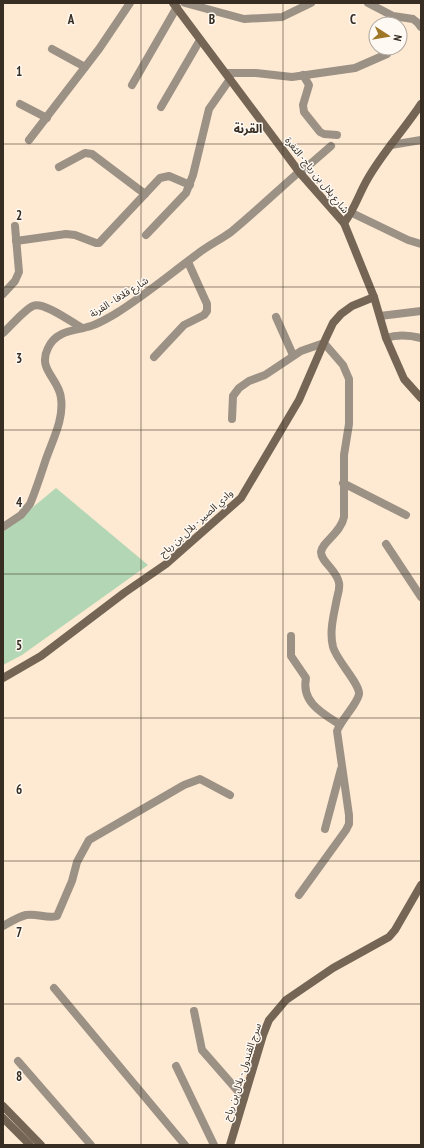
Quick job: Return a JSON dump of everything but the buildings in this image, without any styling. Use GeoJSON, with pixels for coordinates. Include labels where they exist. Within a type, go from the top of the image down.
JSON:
{"type":"FeatureCollection","features":[{"type":"Feature","properties":{"kind":"street"},"geometry":{"type":"LineString","coordinates":[[29,140],[85,67],[130,3]]}},
{"type":"Feature","properties":{"kind":"street"},"geometry":{"type":"LineString","coordinates":[[185,3],[244,19],[282,17],[311,3]]}},
{"type":"Feature","properties":{"kind":"street"},"geometry":{"type":"LineString","coordinates":[[368,3],[393,16],[413,19],[421,27]]}},
{"type":"Feature","properties":{"kind":"street"},"geometry":{"type":"LineString","coordinates":[[132,85],[175,5]]}},
{"type":"Feature","properties":{"kind":"street","name":"شارع بلال بن رباح - الثغرة"},"geometry":{"type":"LineString","coordinates":[[175,5],[299,172],[344,223],[374,297],[386,338],[404,379],[421,398]]}},
{"type":"Feature","properties":{"kind":"street"},"geometry":{"type":"LineString","coordinates":[[161,107],[200,40]]}},
{"type":"Feature","properties":{"kind":"street"},"geometry":{"type":"LineString","coordinates":[[52,49],[85,67]]}},
{"type":"Feature","properties":{"kind":"street"},"geometry":{"type":"LineString","coordinates":[[146,235],[186,193],[190,185],[210,109],[228,76],[256,73],[292,77],[355,68],[382,56]]}},
{"type":"Feature","properties":{"kind":"street"},"geometry":{"type":"LineString","coordinates":[[303,75],[309,86],[303,105],[304,112],[320,132],[337,135]]}},
{"type":"Feature","properties":{"kind":"street"},"geometry":{"type":"LineString","coordinates":[[20,104],[47,118]]}},
{"type":"Feature","properties":{"kind":"street"},"geometry":{"type":"LineString","coordinates":[[344,223],[352,213],[367,179],[421,104]]}},
{"type":"Feature","properties":{"kind":"street"},"geometry":{"type":"LineString","coordinates":[[391,145],[421,140]]}},
{"type":"Feature","properties":{"kind":"street","name":"شارع قلافا - القرنة"},"geometry":{"type":"LineString","coordinates":[[3,527],[21,515],[30,504],[60,419],[62,404],[61,393],[56,382],[48,372],[45,364],[47,350],[53,341],[58,336],[69,331],[100,323],[126,307],[196,255],[230,232],[331,146]]}},
{"type":"Feature","properties":{"kind":"street"},"geometry":{"type":"LineString","coordinates":[[59,167],[84,154],[92,154],[145,194]]}},
{"type":"Feature","properties":{"kind":"street"},"geometry":{"type":"LineString","coordinates":[[16,242],[66,234],[75,235],[95,243],[99,243],[159,179],[166,176],[190,185]]}},
{"type":"Feature","properties":{"kind":"street"},"geometry":{"type":"LineString","coordinates":[[352,213],[408,240],[421,244]]}},
{"type":"Feature","properties":{"kind":"street"},"geometry":{"type":"LineString","coordinates":[[3,294],[15,281],[19,272],[15,226]]}},
{"type":"Feature","properties":{"kind":"street"},"geometry":{"type":"LineString","coordinates":[[154,357],[184,325],[204,315],[207,311],[208,304],[188,262]]}},
{"type":"Feature","properties":{"kind":"street","name":"وادي الصير - بلال بن رباح"},"geometry":{"type":"LineString","coordinates":[[3,678],[41,656],[124,593],[166,564],[241,498],[299,400],[333,323],[341,314],[352,306],[374,297]]}},
{"type":"Feature","properties":{"kind":"street"},"geometry":{"type":"LineString","coordinates":[[3,333],[32,306],[36,305],[45,306],[82,328]]}},
{"type":"Feature","properties":{"kind":"street"},"geometry":{"type":"LineString","coordinates":[[380,316],[421,311]]}},
{"type":"Feature","properties":{"kind":"street"},"geometry":{"type":"LineString","coordinates":[[276,317],[294,356]]}},
{"type":"Feature","properties":{"kind":"street"},"geometry":{"type":"LineString","coordinates":[[386,338],[394,335],[421,338]]}},
{"type":"Feature","properties":{"kind":"street"},"geometry":{"type":"LineString","coordinates":[[232,419],[233,396],[239,388],[249,381],[264,375],[301,350],[324,343],[343,365],[349,379],[349,424],[344,455],[343,522],[339,530],[323,547],[321,553],[323,559],[334,572],[339,585],[332,627],[333,647],[338,659],[359,691],[357,700],[337,730],[349,824],[299,895]]}},
{"type":"Feature","properties":{"kind":"street"},"geometry":{"type":"LineString","coordinates":[[343,483],[406,515]]}},
{"type":"Feature","properties":{"kind":"street"},"geometry":{"type":"LineString","coordinates":[[386,544],[421,597]]}},
{"type":"Feature","properties":{"kind":"street"},"geometry":{"type":"LineString","coordinates":[[291,636],[291,656],[306,678],[305,684],[307,696],[313,707],[340,724]]}},
{"type":"Feature","properties":{"kind":"street"},"geometry":{"type":"LineString","coordinates":[[325,829],[342,764]]}},
{"type":"Feature","properties":{"kind":"street"},"geometry":{"type":"LineString","coordinates":[[3,926],[26,915],[52,918],[57,916],[72,881],[77,862],[89,840],[106,830],[184,785],[200,779],[230,795]]}},
{"type":"Feature","properties":{"kind":"street","name":"سرج القندول - بلال بن رباح"},"geometry":{"type":"LineString","coordinates":[[230,1145],[266,1027],[274,1013],[286,1000],[333,968],[389,937],[395,930],[421,885]]}},
{"type":"Feature","properties":{"kind":"street"},"geometry":{"type":"LineString","coordinates":[[54,988],[185,1145]]}},
{"type":"Feature","properties":{"kind":"street"},"geometry":{"type":"LineString","coordinates":[[194,1011],[202,1050],[244,1098]]}},
{"type":"Feature","properties":{"kind":"street"},"geometry":{"type":"LineString","coordinates":[[18,1062],[91,1145]]}},
{"type":"Feature","properties":{"kind":"street"},"geometry":{"type":"LineString","coordinates":[[176,1066],[214,1145]]}},
{"type":"Feature","properties":{"kind":"street"},"geometry":{"type":"LineString","coordinates":[[3,1106],[41,1145]]}},
{"type":"Feature","properties":{"kind":"street"},"geometry":{"type":"LineString","coordinates":[[3,1118],[30,1145]]}},
{"type":"Feature","properties":{"kind":"green space"},"geometry":{"type":"Polygon","coordinates":[[[56,488],[148,565],[22,655],[3,665],[3,532],[56,488]]]}},
{"type":"Feature","properties":{"kind":"district","name":"القرنة"},"geometry":{"type":"Point","coordinates":[248,128]}}]}
